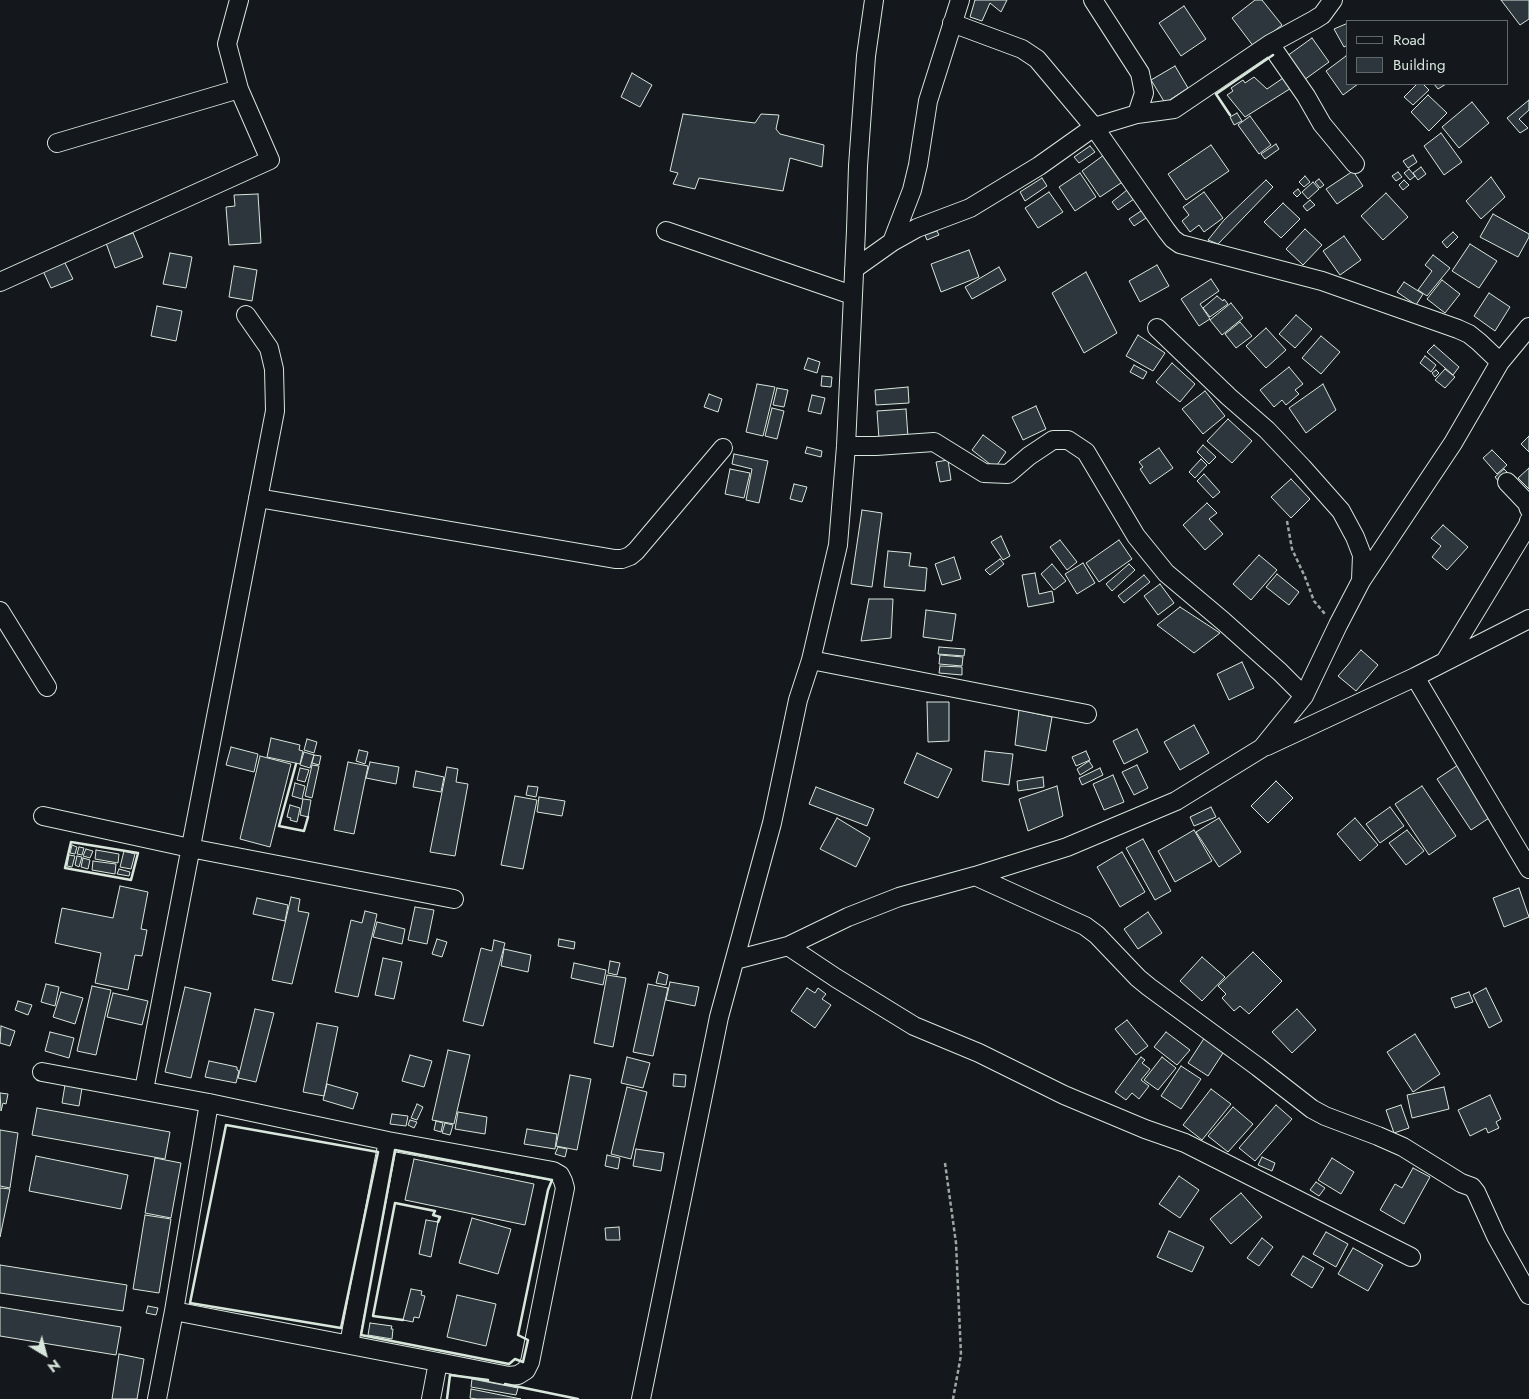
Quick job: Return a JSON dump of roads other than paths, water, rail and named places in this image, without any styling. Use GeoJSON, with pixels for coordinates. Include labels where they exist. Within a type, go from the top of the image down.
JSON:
{"type":"FeatureCollection","features":[{"type":"Feature","properties":{"kind":"street"},"geometry":{"type":"LineString","coordinates":[[0,282],[270,160],[239,89],[227,44],[239,0]]}},
{"type":"Feature","properties":{"kind":"street"},"geometry":{"type":"LineString","coordinates":[[641,1399],[715,1036],[772,823],[798,700],[811,660],[838,545],[846,446],[858,166],[866,56],[874,0]]}},
{"type":"Feature","properties":{"kind":"street"},"geometry":{"type":"LineString","coordinates":[[892,242],[912,190],[918,166],[928,102],[960,0]]}},
{"type":"Feature","properties":{"kind":"street"},"geometry":{"type":"LineString","coordinates":[[1093,0],[1140,73],[1144,93],[1137,114]]}},
{"type":"Feature","properties":{"kind":"street"},"geometry":{"type":"LineString","coordinates":[[854,269],[892,242],[917,228],[970,208],[1039,166],[1094,127],[1137,114],[1174,110],[1270,44],[1322,15],[1334,0]]}},
{"type":"Feature","properties":{"kind":"street"},"geometry":{"type":"LineString","coordinates":[[952,23],[1022,49],[1037,59],[1094,127],[1166,230],[1180,244],[1322,281],[1458,329],[1469,334],[1500,362]]}},
{"type":"Feature","properties":{"kind":"street"},"geometry":{"type":"LineString","coordinates":[[1270,44],[1306,96],[1322,124],[1355,164]]}},
{"type":"Feature","properties":{"kind":"street"},"geometry":{"type":"LineString","coordinates":[[57,143],[239,89]]}},
{"type":"Feature","properties":{"kind":"street"},"geometry":{"type":"LineString","coordinates":[[666,231],[852,295]]}},
{"type":"Feature","properties":{"kind":"street"},"geometry":{"type":"LineString","coordinates":[[144,1090],[275,411],[274,369],[269,348],[246,314]]}},
{"type":"Feature","properties":{"kind":"street"},"geometry":{"type":"LineString","coordinates":[[1262,748],[1304,696],[1361,581],[1453,443],[1500,362],[1529,327]]}},
{"type":"Feature","properties":{"kind":"street"},"geometry":{"type":"LineString","coordinates":[[1157,328],[1229,397],[1267,430],[1341,511],[1362,555],[1361,581]]}},
{"type":"Feature","properties":{"kind":"street"},"geometry":{"type":"LineString","coordinates":[[846,446],[934,442],[984,473],[1008,474],[1029,456],[1053,440],[1068,440],[1086,452],[1136,536],[1166,573],[1280,672],[1304,696]]}},
{"type":"Feature","properties":{"kind":"street"},"geometry":{"type":"LineString","coordinates":[[258,498],[622,559],[636,551],[723,448]]}},
{"type":"Feature","properties":{"kind":"street"},"geometry":{"type":"LineString","coordinates":[[1507,482],[1527,503],[1529,509]]}},
{"type":"Feature","properties":{"kind":"street"},"geometry":{"type":"LineString","coordinates":[[1446,661],[1529,521]]}},
{"type":"Feature","properties":{"kind":"street"},"geometry":{"type":"LineString","coordinates":[[0,611],[6,630],[47,687]]}},
{"type":"Feature","properties":{"kind":"street"},"geometry":{"type":"LineString","coordinates":[[736,960],[788,946],[848,917],[899,897],[1067,847],[1176,801],[1262,748],[1415,677],[1529,619]]}},
{"type":"Feature","properties":{"kind":"street"},"geometry":{"type":"LineString","coordinates":[[811,660],[1087,714]]}},
{"type":"Feature","properties":{"kind":"street"},"geometry":{"type":"LineString","coordinates":[[1415,677],[1529,869]]}},
{"type":"Feature","properties":{"kind":"street"},"geometry":{"type":"LineString","coordinates":[[43,816],[190,848],[454,898]]}},
{"type":"Feature","properties":{"kind":"street"},"geometry":{"type":"LineString","coordinates":[[974,876],[1085,926],[1097,935],[1149,987],[1312,1109],[1403,1147],[1472,1187],[1496,1236],[1529,1294]]}},
{"type":"Feature","properties":{"kind":"street"},"geometry":{"type":"LineString","coordinates":[[788,946],[914,1026],[979,1052],[1064,1095],[1145,1129],[1185,1143],[1411,1257]]}},
{"type":"Feature","properties":{"kind":"street"},"geometry":{"type":"LineString","coordinates":[[42,1072],[144,1090],[388,1141],[553,1171],[560,1175],[563,1181],[565,1188],[530,1362],[526,1370],[518,1375],[509,1376],[174,1311]]}},
{"type":"Feature","properties":{"kind":"street"},"geometry":{"type":"LineString","coordinates":[[157,1399],[174,1311],[209,1103]]}},
{"type":"Feature","properties":{"kind":"street"},"geometry":{"type":"LineString","coordinates":[[349,1344],[388,1141]]}},
{"type":"Feature","properties":{"kind":"street"},"geometry":{"type":"LineString","coordinates":[[431,1399],[438,1362]]}}]}
